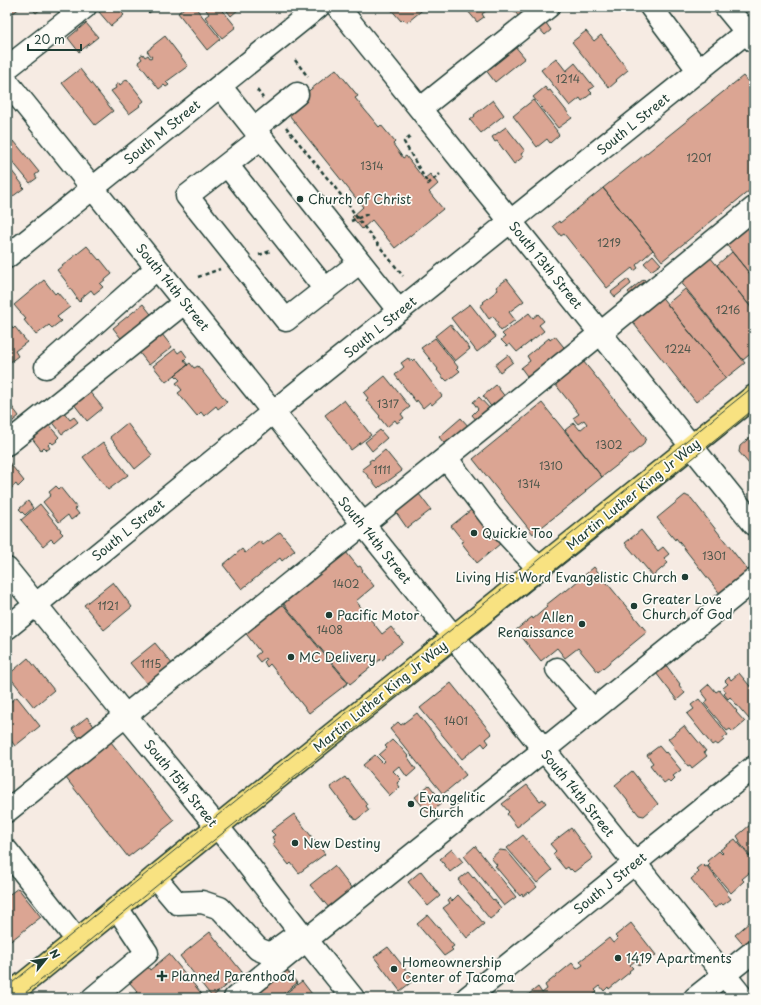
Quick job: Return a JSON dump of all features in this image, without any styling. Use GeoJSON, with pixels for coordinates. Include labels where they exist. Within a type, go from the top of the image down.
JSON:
{"type":"FeatureCollection","features":[{"type":"Feature","properties":{"kind":"main road","name":"Martin Luther King Jr Way"},"geometry":{"type":"LineString","coordinates":[[7,997],[754,396]]}},
{"type":"Feature","properties":{"kind":"street"},"geometry":{"type":"LineString","coordinates":[[7,68],[85,7]]}},
{"type":"Feature","properties":{"kind":"street","name":"South M Street"},"geometry":{"type":"LineString","coordinates":[[7,257],[318,7]]}},
{"type":"Feature","properties":{"kind":"street","name":"South 13th Street"},"geometry":{"type":"LineString","coordinates":[[338,7],[754,524]]}},
{"type":"Feature","properties":{"kind":"street"},"geometry":{"type":"LineString","coordinates":[[420,109],[548,7]]}},
{"type":"Feature","properties":{"kind":"street"},"geometry":{"type":"LineString","coordinates":[[651,7],[699,71]]}},
{"type":"Feature","properties":{"kind":"street"},"geometry":{"type":"LineString","coordinates":[[726,7],[752,33]]}},
{"type":"Feature","properties":{"kind":"street","name":"South L Street"},"geometry":{"type":"LineString","coordinates":[[7,628],[511,221],[699,71],[752,33]]}},
{"type":"Feature","properties":{"kind":"street","name":"South 14th Street"},"geometry":{"type":"LineString","coordinates":[[7,82],[743,998]]}},
{"type":"Feature","properties":{"kind":"street"},"geometry":{"type":"LineString","coordinates":[[220,86],[399,311]]}},
{"type":"Feature","properties":{"kind":"street"},"geometry":{"type":"LineString","coordinates":[[304,88],[275,113],[258,134],[227,165],[187,196],[286,320],[360,262]]}},
{"type":"Feature","properties":{"kind":"street"},"geometry":{"type":"LineString","coordinates":[[227,165],[325,290]]}},
{"type":"Feature","properties":{"kind":"street"},"geometry":{"type":"LineString","coordinates":[[7,811],[754,208]]}},
{"type":"Feature","properties":{"kind":"street"},"geometry":{"type":"LineString","coordinates":[[46,367],[157,268]]}},
{"type":"Feature","properties":{"kind":"street"},"geometry":{"type":"LineString","coordinates":[[7,444],[185,302]]}},
{"type":"Feature","properties":{"kind":"street"},"geometry":{"type":"LineString","coordinates":[[446,458],[491,517],[539,569]]}},
{"type":"Feature","properties":{"kind":"street","name":"South 15th Street"},"geometry":{"type":"LineString","coordinates":[[7,569],[125,716],[238,852],[353,998]]}},
{"type":"Feature","properties":{"kind":"street"},"geometry":{"type":"LineString","coordinates":[[236,998],[303,936],[544,750],[754,580]]}},
{"type":"Feature","properties":{"kind":"street"},"geometry":{"type":"LineString","coordinates":[[557,669],[593,710]]}},
{"type":"Feature","properties":{"kind":"street","name":"South J Street"},"geometry":{"type":"LineString","coordinates":[[467,998],[754,767]]}},
{"type":"Feature","properties":{"kind":"street"},"geometry":{"type":"LineString","coordinates":[[7,851],[77,940]]}},
{"type":"Feature","properties":{"kind":"street"},"geometry":{"type":"LineString","coordinates":[[155,878],[178,903],[202,902],[220,908],[258,949],[268,953],[273,952],[303,936]]}},
{"type":"Feature","properties":{"kind":"street"},"geometry":{"type":"LineString","coordinates":[[93,998],[147,954],[116,908]]}},
{"type":"Feature","properties":{"kind":"street"},"geometry":{"type":"LineString","coordinates":[[695,998],[754,951]]}},
{"type":"Feature","properties":{"kind":"path"},"geometry":{"type":"LineString","coordinates":[[295,60],[304,88]]}},
{"type":"Feature","properties":{"kind":"path"},"geometry":{"type":"LineString","coordinates":[[257,90],[349,205],[357,218],[403,276]]}},
{"type":"Feature","properties":{"kind":"path"},"geometry":{"type":"LineString","coordinates":[[410,137],[404,142],[428,184],[440,174]]}},
{"type":"Feature","properties":{"kind":"building"},"geometry":{"type":"Polygon","coordinates":[[[7,7],[21,7],[7,18],[7,7]]]}},
{"type":"Feature","properties":{"kind":"building"},"geometry":{"type":"Polygon","coordinates":[[[31,7],[43,7],[36,13],[31,7]]]}},
{"type":"Feature","properties":{"kind":"building"},"geometry":{"type":"Polygon","coordinates":[[[55,7],[69,7],[60,14],[55,7]]]}},
{"type":"Feature","properties":{"kind":"building"},"geometry":{"type":"Polygon","coordinates":[[[106,7],[117,7],[124,15],[111,26],[99,12],[106,7]]]}},
{"type":"Feature","properties":{"kind":"building"},"geometry":{"type":"Polygon","coordinates":[[[143,7],[157,7],[149,13],[143,7]]]}},
{"type":"Feature","properties":{"kind":"building"},"geometry":{"type":"Polygon","coordinates":[[[185,7],[195,7],[220,39],[207,50],[178,13],[185,7]]]}},
{"type":"Feature","properties":{"kind":"building"},"geometry":{"type":"Polygon","coordinates":[[[204,7],[220,7],[236,27],[222,38],[205,17],[209,14],[204,7]]]}},
{"type":"Feature","properties":{"kind":"building"},"geometry":{"type":"Polygon","coordinates":[[[224,7],[237,7],[239,9],[231,16],[224,7]]]}},
{"type":"Feature","properties":{"kind":"building"},"geometry":{"type":"Polygon","coordinates":[[[389,7],[426,7],[406,22],[403,19],[401,21],[389,7]]]}},
{"type":"Feature","properties":{"kind":"building"},"geometry":{"type":"Polygon","coordinates":[[[459,7],[483,7],[486,11],[482,14],[484,17],[477,22],[467,10],[463,12],[459,7]]]}},
{"type":"Feature","properties":{"kind":"building"},"geometry":{"type":"Polygon","coordinates":[[[532,7],[519,17],[512,8],[532,7]]]}},
{"type":"Feature","properties":{"kind":"building"},"geometry":{"type":"Polygon","coordinates":[[[544,20],[551,30],[545,35],[537,26],[544,20]]]}},
{"type":"Feature","properties":{"kind":"building"},"geometry":{"type":"Polygon","coordinates":[[[86,23],[98,37],[79,52],[68,38],[86,23]]]}},
{"type":"Feature","properties":{"kind":"building"},"geometry":{"type":"Polygon","coordinates":[[[586,31],[594,41],[601,35],[628,70],[609,88],[572,42],[586,31]]]}},
{"type":"Feature","properties":{"kind":"building"},"geometry":{"type":"Polygon","coordinates":[[[165,36],[188,66],[166,82],[169,85],[166,87],[164,85],[159,89],[138,62],[142,59],[140,56],[143,54],[145,57],[148,55],[150,58],[152,57],[147,51],[165,36]]]}},
{"type":"Feature","properties":{"kind":"building"},"geometry":{"type":"Polygon","coordinates":[[[514,45],[525,58],[495,82],[485,69],[514,45]]]}},
{"type":"Feature","properties":{"kind":"building"},"geometry":{"type":"Polygon","coordinates":[[[556,58],[566,71],[575,63],[594,87],[589,90],[592,93],[582,101],[580,98],[570,106],[541,70],[556,58]]]}},
{"type":"Feature","properties":{"kind":"building"},"geometry":{"type":"Polygon","coordinates":[[[80,69],[113,111],[95,125],[62,83],[80,69]]]}},
{"type":"Feature","properties":{"kind":"building"},"geometry":{"type":"Polygon","coordinates":[[[336,69],[358,96],[355,98],[379,127],[381,125],[395,142],[393,144],[403,158],[406,156],[424,179],[430,174],[438,184],[429,192],[443,209],[395,248],[372,220],[362,229],[352,217],[363,207],[285,110],[336,69]]]}},
{"type":"Feature","properties":{"kind":"building"},"geometry":{"type":"Polygon","coordinates":[[[743,76],[754,89],[754,187],[662,261],[603,188],[743,76]]]}},
{"type":"Feature","properties":{"kind":"building"},"geometry":{"type":"Polygon","coordinates":[[[127,79],[144,101],[129,114],[111,91],[116,88],[115,86],[119,83],[120,85],[127,79]]]}},
{"type":"Feature","properties":{"kind":"building"},"geometry":{"type":"Polygon","coordinates":[[[545,87],[548,91],[550,90],[572,118],[558,128],[533,97],[545,87]]]}},
{"type":"Feature","properties":{"kind":"building"},"geometry":{"type":"Polygon","coordinates":[[[493,100],[504,115],[481,133],[470,120],[493,100]]]}},
{"type":"Feature","properties":{"kind":"building"},"geometry":{"type":"Polygon","coordinates":[[[533,100],[559,135],[550,143],[547,139],[537,147],[513,116],[533,100]]]}},
{"type":"Feature","properties":{"kind":"building"},"geometry":{"type":"Polygon","coordinates":[[[506,127],[525,151],[521,154],[523,157],[514,164],[497,141],[495,142],[492,137],[506,127]]]}},
{"type":"Feature","properties":{"kind":"building"},"geometry":{"type":"Polygon","coordinates":[[[14,141],[39,172],[35,175],[37,178],[30,183],[7,155],[7,147],[14,141]]]}},
{"type":"Feature","properties":{"kind":"building"},"geometry":{"type":"Polygon","coordinates":[[[7,165],[24,188],[12,197],[7,195],[7,165]]]}},
{"type":"Feature","properties":{"kind":"building"},"geometry":{"type":"Polygon","coordinates":[[[603,188],[653,250],[636,265],[638,268],[634,271],[632,268],[607,288],[564,234],[561,236],[553,226],[559,221],[560,223],[603,188]]]}},
{"type":"Feature","properties":{"kind":"building"},"geometry":{"type":"Polygon","coordinates":[[[754,220],[754,279],[725,243],[754,220]]]}},
{"type":"Feature","properties":{"kind":"building"},"geometry":{"type":"Polygon","coordinates":[[[87,246],[112,274],[100,284],[103,287],[94,294],[91,290],[80,299],[81,300],[79,302],[57,270],[87,246]]]}},
{"type":"Feature","properties":{"kind":"building"},"geometry":{"type":"Polygon","coordinates":[[[732,252],[754,279],[754,311],[717,265],[732,252]]]}},
{"type":"Feature","properties":{"kind":"building"},"geometry":{"type":"Polygon","coordinates":[[[653,255],[661,264],[651,271],[644,263],[653,255]]]}},
{"type":"Feature","properties":{"kind":"building"},"geometry":{"type":"Polygon","coordinates":[[[710,257],[754,311],[754,351],[743,360],[680,281],[710,257]]]}},
{"type":"Feature","properties":{"kind":"building"},"geometry":{"type":"Polygon","coordinates":[[[507,279],[524,301],[509,312],[515,320],[501,331],[493,316],[489,319],[480,306],[498,290],[496,287],[507,279]]]}},
{"type":"Feature","properties":{"kind":"building"},"geometry":{"type":"Polygon","coordinates":[[[628,279],[631,284],[615,297],[611,292],[628,279]]]}},
{"type":"Feature","properties":{"kind":"building"},"geometry":{"type":"Polygon","coordinates":[[[644,279],[647,284],[631,296],[628,292],[644,279]]]}},
{"type":"Feature","properties":{"kind":"building"},"geometry":{"type":"Polygon","coordinates":[[[44,280],[55,294],[57,292],[70,307],[57,317],[61,321],[52,328],[49,325],[36,335],[24,320],[26,319],[14,305],[44,280]]]}},
{"type":"Feature","properties":{"kind":"building"},"geometry":{"type":"Polygon","coordinates":[[[685,289],[745,363],[726,378],[667,304],[685,289]]]}},
{"type":"Feature","properties":{"kind":"building"},"geometry":{"type":"Polygon","coordinates":[[[660,295],[726,378],[696,402],[630,319],[660,295]]]}},
{"type":"Feature","properties":{"kind":"building"},"geometry":{"type":"Polygon","coordinates":[[[143,304],[154,318],[124,342],[113,328],[143,304]]]}},
{"type":"Feature","properties":{"kind":"building"},"geometry":{"type":"Polygon","coordinates":[[[470,304],[496,337],[477,352],[451,318],[470,304]]]}},
{"type":"Feature","properties":{"kind":"building"},"geometry":{"type":"Polygon","coordinates":[[[529,313],[533,318],[538,314],[544,321],[539,325],[544,331],[517,352],[510,344],[507,346],[501,340],[505,337],[502,334],[529,313]]]}},
{"type":"Feature","properties":{"kind":"building"},"geometry":{"type":"Polygon","coordinates":[[[7,320],[13,329],[15,327],[27,342],[15,351],[18,356],[9,363],[7,360],[7,320]]]}},
{"type":"Feature","properties":{"kind":"building"},"geometry":{"type":"Polygon","coordinates":[[[450,324],[470,349],[455,361],[435,336],[450,324]]]}},
{"type":"Feature","properties":{"kind":"building"},"geometry":{"type":"Polygon","coordinates":[[[158,329],[172,347],[149,365],[135,347],[158,329]]]}},
{"type":"Feature","properties":{"kind":"building"},"geometry":{"type":"Polygon","coordinates":[[[555,336],[567,351],[530,380],[521,368],[530,361],[527,356],[549,338],[550,340],[555,336]]]}},
{"type":"Feature","properties":{"kind":"building"},"geometry":{"type":"Polygon","coordinates":[[[435,338],[460,371],[447,381],[421,348],[435,338]]]}},
{"type":"Feature","properties":{"kind":"building"},"geometry":{"type":"Polygon","coordinates":[[[175,349],[178,353],[182,350],[187,357],[184,360],[188,365],[166,382],[153,366],[175,349]]]}},
{"type":"Feature","properties":{"kind":"building"},"geometry":{"type":"Polygon","coordinates":[[[508,355],[513,362],[500,372],[495,365],[508,355]]]}},
{"type":"Feature","properties":{"kind":"building"},"geometry":{"type":"Polygon","coordinates":[[[408,358],[411,362],[414,359],[442,396],[432,405],[430,402],[423,408],[417,400],[416,402],[395,375],[404,367],[401,363],[408,358]]]}},
{"type":"Feature","properties":{"kind":"building"},"geometry":{"type":"Polygon","coordinates":[[[583,361],[646,438],[643,445],[602,477],[565,430],[574,423],[580,430],[587,424],[584,420],[578,424],[573,418],[579,414],[555,384],[583,361]]]}},
{"type":"Feature","properties":{"kind":"building"},"geometry":{"type":"Polygon","coordinates":[[[190,363],[194,368],[198,366],[227,402],[218,409],[216,406],[204,416],[201,412],[197,416],[178,393],[182,390],[176,383],[180,380],[175,375],[190,363]]]}},
{"type":"Feature","properties":{"kind":"building"},"geometry":{"type":"Polygon","coordinates":[[[385,376],[410,407],[401,414],[404,418],[397,423],[395,420],[387,427],[379,417],[380,416],[366,400],[368,398],[364,393],[385,376]]]}},
{"type":"Feature","properties":{"kind":"building"},"geometry":{"type":"Polygon","coordinates":[[[496,385],[506,398],[493,409],[483,396],[496,385]]]}},
{"type":"Feature","properties":{"kind":"building"},"geometry":{"type":"Polygon","coordinates":[[[88,390],[103,408],[87,421],[70,399],[88,390]]]}},
{"type":"Feature","properties":{"kind":"building"},"geometry":{"type":"Polygon","coordinates":[[[479,397],[491,410],[478,422],[472,415],[478,409],[473,402],[479,397]]]}},
{"type":"Feature","properties":{"kind":"building"},"geometry":{"type":"Polygon","coordinates":[[[7,400],[19,416],[7,426],[7,400]]]}},
{"type":"Feature","properties":{"kind":"building"},"geometry":{"type":"Polygon","coordinates":[[[344,400],[371,435],[351,450],[325,415],[344,400]]]}},
{"type":"Feature","properties":{"kind":"building"},"geometry":{"type":"Polygon","coordinates":[[[542,403],[602,477],[585,491],[586,492],[533,534],[473,459],[542,403]]]}},
{"type":"Feature","properties":{"kind":"building"},"geometry":{"type":"Polygon","coordinates":[[[63,411],[70,420],[74,417],[78,422],[62,434],[51,420],[63,411]]]}},
{"type":"Feature","properties":{"kind":"building"},"geometry":{"type":"Polygon","coordinates":[[[461,418],[470,428],[447,447],[439,437],[461,418]]]}},
{"type":"Feature","properties":{"kind":"building"},"geometry":{"type":"Polygon","coordinates":[[[47,423],[59,437],[53,444],[51,442],[48,445],[50,448],[47,450],[44,447],[41,450],[31,437],[47,423]]]}},
{"type":"Feature","properties":{"kind":"building"},"geometry":{"type":"Polygon","coordinates":[[[127,423],[152,455],[135,469],[110,437],[127,423]]]}},
{"type":"Feature","properties":{"kind":"building"},"geometry":{"type":"Polygon","coordinates":[[[380,430],[387,438],[372,451],[365,442],[380,430]]]}},
{"type":"Feature","properties":{"kind":"building"},"geometry":{"type":"Polygon","coordinates":[[[754,434],[754,470],[739,452],[740,446],[754,434]]]}},
{"type":"Feature","properties":{"kind":"building"},"geometry":{"type":"Polygon","coordinates":[[[103,442],[128,475],[108,490],[83,457],[103,442]]]}},
{"type":"Feature","properties":{"kind":"building"},"geometry":{"type":"Polygon","coordinates":[[[385,450],[402,471],[378,488],[362,469],[370,463],[369,461],[372,459],[373,460],[385,450]]]}},
{"type":"Feature","properties":{"kind":"building"},"geometry":{"type":"Polygon","coordinates":[[[8,461],[24,481],[18,487],[16,484],[7,492],[8,461]]]}},
{"type":"Feature","properties":{"kind":"building"},"geometry":{"type":"Polygon","coordinates":[[[56,486],[59,489],[60,487],[77,508],[75,509],[79,514],[71,520],[68,515],[59,522],[43,502],[51,495],[49,492],[56,486]]]}},
{"type":"Feature","properties":{"kind":"building"},"geometry":{"type":"Polygon","coordinates":[[[419,494],[431,510],[407,528],[395,511],[419,494]]]}},
{"type":"Feature","properties":{"kind":"building"},"geometry":{"type":"Polygon","coordinates":[[[685,495],[691,498],[750,573],[721,595],[676,538],[675,540],[657,518],[685,495]]]}},
{"type":"Feature","properties":{"kind":"building"},"geometry":{"type":"Polygon","coordinates":[[[28,501],[33,508],[25,515],[19,509],[28,501]]]}},
{"type":"Feature","properties":{"kind":"building"},"geometry":{"type":"Polygon","coordinates":[[[40,504],[63,534],[54,542],[51,539],[43,546],[21,520],[40,504]]]}},
{"type":"Feature","properties":{"kind":"building","name":"Quickie Too"},"geometry":{"type":"Polygon","coordinates":[[[471,510],[500,544],[477,563],[451,526],[471,510]]]}},
{"type":"Feature","properties":{"kind":"building"},"geometry":{"type":"Polygon","coordinates":[[[641,530],[658,551],[663,547],[669,554],[664,558],[668,563],[653,576],[625,543],[641,530]]]}},
{"type":"Feature","properties":{"kind":"building"},"geometry":{"type":"Polygon","coordinates":[[[280,532],[295,550],[282,561],[280,558],[242,589],[223,565],[242,549],[245,553],[260,541],[263,545],[280,532]]]}},
{"type":"Feature","properties":{"kind":"building","name":"Pacific Motor"},"geometry":{"type":"Polygon","coordinates":[[[346,552],[358,567],[360,566],[363,570],[362,571],[374,586],[356,601],[382,634],[391,627],[403,642],[350,684],[283,603],[346,552]]]}},
{"type":"Feature","properties":{"kind":"building","name":"Allen Renaissance"},"geometry":{"type":"Polygon","coordinates":[[[594,567],[647,632],[598,672],[578,648],[565,658],[557,648],[541,661],[516,630],[532,617],[533,619],[547,607],[546,605],[565,590],[566,591],[594,567]]]}},
{"type":"Feature","properties":{"kind":"building"},"geometry":{"type":"Polygon","coordinates":[[[113,582],[132,607],[104,630],[84,605],[113,582]]]}},
{"type":"Feature","properties":{"kind":"building","name":"MC Delivery"},"geometry":{"type":"Polygon","coordinates":[[[281,602],[348,683],[309,713],[270,664],[267,667],[264,662],[266,660],[265,658],[260,662],[255,656],[260,652],[244,631],[281,602]]]}},
{"type":"Feature","properties":{"kind":"building"},"geometry":{"type":"Polygon","coordinates":[[[155,643],[173,665],[148,685],[130,663],[155,643]]]}},
{"type":"Feature","properties":{"kind":"building"},"geometry":{"type":"Polygon","coordinates":[[[28,658],[54,690],[34,707],[8,675],[28,658]]]}},
{"type":"Feature","properties":{"kind":"building"},"geometry":{"type":"Polygon","coordinates":[[[666,665],[685,693],[677,700],[656,673],[666,665]]]}},
{"type":"Feature","properties":{"kind":"building"},"geometry":{"type":"Polygon","coordinates":[[[739,673],[754,691],[754,715],[749,719],[730,697],[728,699],[724,694],[726,692],[723,688],[728,684],[725,681],[729,677],[731,680],[739,673]]]}},
{"type":"Feature","properties":{"kind":"building"},"geometry":{"type":"Polygon","coordinates":[[[451,683],[492,734],[486,739],[489,743],[485,747],[482,743],[462,759],[420,708],[451,683]]]}},
{"type":"Feature","properties":{"kind":"building"},"geometry":{"type":"Polygon","coordinates":[[[709,684],[716,692],[719,690],[745,722],[733,732],[730,729],[727,731],[704,703],[708,700],[701,691],[709,684]]]}},
{"type":"Feature","properties":{"kind":"building"},"geometry":{"type":"Polygon","coordinates":[[[17,697],[40,726],[15,746],[7,735],[7,704],[17,697]]]}},
{"type":"Feature","properties":{"kind":"building"},"geometry":{"type":"Polygon","coordinates":[[[699,699],[728,735],[723,738],[724,740],[718,745],[715,743],[712,745],[687,714],[694,709],[691,705],[699,699]]]}},
{"type":"Feature","properties":{"kind":"building"},"geometry":{"type":"Polygon","coordinates":[[[417,713],[466,775],[443,794],[390,729],[398,722],[401,725],[417,713]]]}},
{"type":"Feature","properties":{"kind":"building"},"geometry":{"type":"Polygon","coordinates":[[[87,717],[96,729],[82,741],[72,729],[87,717]]]}},
{"type":"Feature","properties":{"kind":"building"},"geometry":{"type":"Polygon","coordinates":[[[684,726],[706,751],[704,752],[707,756],[692,768],[690,765],[688,766],[668,739],[684,726]]]}},
{"type":"Feature","properties":{"kind":"building"},"geometry":{"type":"Polygon","coordinates":[[[107,737],[174,821],[128,857],[62,773],[107,737]]]}},
{"type":"Feature","properties":{"kind":"building"},"geometry":{"type":"Polygon","coordinates":[[[392,740],[395,743],[396,742],[408,756],[416,769],[407,777],[399,766],[393,771],[401,779],[397,783],[400,787],[390,796],[363,765],[375,755],[383,763],[385,761],[379,755],[387,748],[385,746],[392,740]]]}},
{"type":"Feature","properties":{"kind":"building"},"geometry":{"type":"Polygon","coordinates":[[[659,746],[681,770],[673,776],[675,778],[670,783],[668,780],[664,783],[650,765],[653,763],[647,755],[659,746]]]}},
{"type":"Feature","properties":{"kind":"building"},"geometry":{"type":"Polygon","coordinates":[[[632,771],[658,804],[644,816],[639,815],[615,785],[632,771]]]}},
{"type":"Feature","properties":{"kind":"building"},"geometry":{"type":"Polygon","coordinates":[[[345,777],[367,805],[366,806],[369,810],[356,820],[330,787],[345,777]]]}},
{"type":"Feature","properties":{"kind":"building"},"geometry":{"type":"Polygon","coordinates":[[[429,785],[443,802],[429,814],[415,797],[429,785]]]}},
{"type":"Feature","properties":{"kind":"building"},"geometry":{"type":"Polygon","coordinates":[[[527,785],[540,801],[543,799],[546,803],[517,827],[507,814],[509,812],[502,804],[527,785]]]}},
{"type":"Feature","properties":{"kind":"building","name":"New Destiny"},"geometry":{"type":"Polygon","coordinates":[[[294,814],[325,854],[299,873],[291,863],[289,865],[272,844],[275,842],[272,837],[275,835],[271,831],[294,814]]]}},
{"type":"Feature","properties":{"kind":"building"},"geometry":{"type":"Polygon","coordinates":[[[750,825],[754,830],[754,861],[739,842],[740,841],[737,836],[750,825]]]}},
{"type":"Feature","properties":{"kind":"building"},"geometry":{"type":"Polygon","coordinates":[[[571,828],[593,858],[574,872],[568,867],[565,869],[553,854],[556,851],[550,844],[571,828]]]}},
{"type":"Feature","properties":{"kind":"building"},"geometry":{"type":"Polygon","coordinates":[[[523,835],[552,870],[537,883],[507,848],[523,835]]]}},
{"type":"Feature","properties":{"kind":"building"},"geometry":{"type":"Polygon","coordinates":[[[735,839],[754,862],[754,869],[742,879],[744,881],[731,893],[708,866],[710,864],[707,861],[719,851],[722,854],[723,853],[720,850],[735,839]]]}},
{"type":"Feature","properties":{"kind":"building"},"geometry":{"type":"Polygon","coordinates":[[[475,846],[516,897],[504,906],[464,856],[475,846]]]}},
{"type":"Feature","properties":{"kind":"building"},"geometry":{"type":"Polygon","coordinates":[[[452,849],[463,862],[450,872],[440,859],[452,849]]]}},
{"type":"Feature","properties":{"kind":"building"},"geometry":{"type":"Polygon","coordinates":[[[500,850],[507,851],[537,887],[529,894],[528,892],[523,896],[522,894],[520,896],[495,866],[497,865],[491,858],[500,850]]]}},
{"type":"Feature","properties":{"kind":"building"},"geometry":{"type":"Polygon","coordinates":[[[702,864],[705,867],[707,866],[728,893],[727,894],[731,899],[723,905],[721,903],[715,908],[691,879],[699,872],[696,869],[702,864]]]}},
{"type":"Feature","properties":{"kind":"building"},"geometry":{"type":"Polygon","coordinates":[[[334,866],[353,890],[330,909],[310,885],[334,866]]]}},
{"type":"Feature","properties":{"kind":"building"},"geometry":{"type":"Polygon","coordinates":[[[421,871],[440,896],[428,906],[408,882],[421,871]]]}},
{"type":"Feature","properties":{"kind":"building"},"geometry":{"type":"Polygon","coordinates":[[[468,872],[501,908],[498,911],[499,912],[490,919],[458,880],[468,872]]]}},
{"type":"Feature","properties":{"kind":"building"},"geometry":{"type":"Polygon","coordinates":[[[18,888],[41,917],[7,944],[7,896],[18,888]]]}},
{"type":"Feature","properties":{"kind":"building"},"geometry":{"type":"Polygon","coordinates":[[[458,895],[484,924],[467,938],[443,908],[450,903],[448,900],[450,898],[452,901],[458,895]]]}},
{"type":"Feature","properties":{"kind":"building"},"geometry":{"type":"Polygon","coordinates":[[[428,915],[454,946],[451,948],[453,950],[444,956],[417,924],[428,915]]]}},
{"type":"Feature","properties":{"kind":"building"},"geometry":{"type":"Polygon","coordinates":[[[751,921],[754,925],[754,943],[747,949],[735,935],[751,921]]]}},
{"type":"Feature","properties":{"kind":"building","name":"1419 Apartments"},"geometry":{"type":"Polygon","coordinates":[[[631,923],[656,955],[639,966],[635,961],[630,965],[633,968],[629,971],[630,972],[609,989],[608,987],[604,991],[600,986],[595,990],[597,992],[593,995],[595,997],[594,998],[524,998],[538,987],[542,993],[547,989],[545,985],[572,963],[577,969],[583,965],[580,961],[609,938],[613,943],[618,939],[615,936],[631,923]]]}},
{"type":"Feature","properties":{"kind":"building"},"geometry":{"type":"Polygon","coordinates":[[[210,932],[242,972],[212,997],[180,956],[210,932]]]}},
{"type":"Feature","properties":{"kind":"building","name":"Homeownership Center of Tacoma"},"geometry":{"type":"Polygon","coordinates":[[[388,947],[414,980],[400,991],[374,957],[388,947]]]}},
{"type":"Feature","properties":{"kind":"building","name":"Planned Parenthood"},"geometry":{"type":"Polygon","coordinates":[[[169,954],[205,998],[130,998],[138,992],[129,982],[148,967],[150,970],[169,954]]]}},
{"type":"Feature","properties":{"kind":"building"},"geometry":{"type":"Polygon","coordinates":[[[283,965],[297,983],[278,998],[262,998],[254,988],[283,965]]]}},
{"type":"Feature","properties":{"kind":"building"},"geometry":{"type":"Polygon","coordinates":[[[302,981],[315,998],[290,998],[286,993],[302,981]]]}},
{"type":"Feature","properties":{"kind":"tram line"},"geometry":{"type":"LineString","coordinates":[[7,987],[239,798],[534,564],[754,386]]}},
{"type":"Feature","properties":{"kind":"tram line"},"geometry":{"type":"LineString","coordinates":[[19,998],[160,883],[481,629],[754,409]]}},
{"type":"Feature","properties":{"kind":"place","name":"Church of Christ"},"geometry":{"type":"Point","coordinates":[300,199]}},
{"type":"Feature","properties":{"kind":"place","name":"Quickie Too"},"geometry":{"type":"Point","coordinates":[474,533]}},
{"type":"Feature","properties":{"kind":"place","name":"Living His Word Evangelistic Church"},"geometry":{"type":"Point","coordinates":[685,577]}},
{"type":"Feature","properties":{"kind":"place","name":"Greater Love Church of God"},"geometry":{"type":"Point","coordinates":[634,606]}},
{"type":"Feature","properties":{"kind":"place","name":"Pacific Motor"},"geometry":{"type":"Point","coordinates":[329,615]}},
{"type":"Feature","properties":{"kind":"place","name":"Allen Renaissance"},"geometry":{"type":"Point","coordinates":[582,624]}},
{"type":"Feature","properties":{"kind":"place","name":"MC Delivery"},"geometry":{"type":"Point","coordinates":[291,657]}},
{"type":"Feature","properties":{"kind":"place","name":"Evangelitic Church"},"geometry":{"type":"Point","coordinates":[411,804]}},
{"type":"Feature","properties":{"kind":"place","name":"New Destiny"},"geometry":{"type":"Point","coordinates":[295,843]}},
{"type":"Feature","properties":{"kind":"place","name":"1419 Apartments"},"geometry":{"type":"Point","coordinates":[618,958]}},
{"type":"Feature","properties":{"kind":"place","name":"Homeownership Center of Tacoma"},"geometry":{"type":"Point","coordinates":[394,969]}},
{"type":"Feature","properties":{"kind":"place","name":"Planned Parenthood"},"geometry":{"type":"Point","coordinates":[162,976]}}]}
